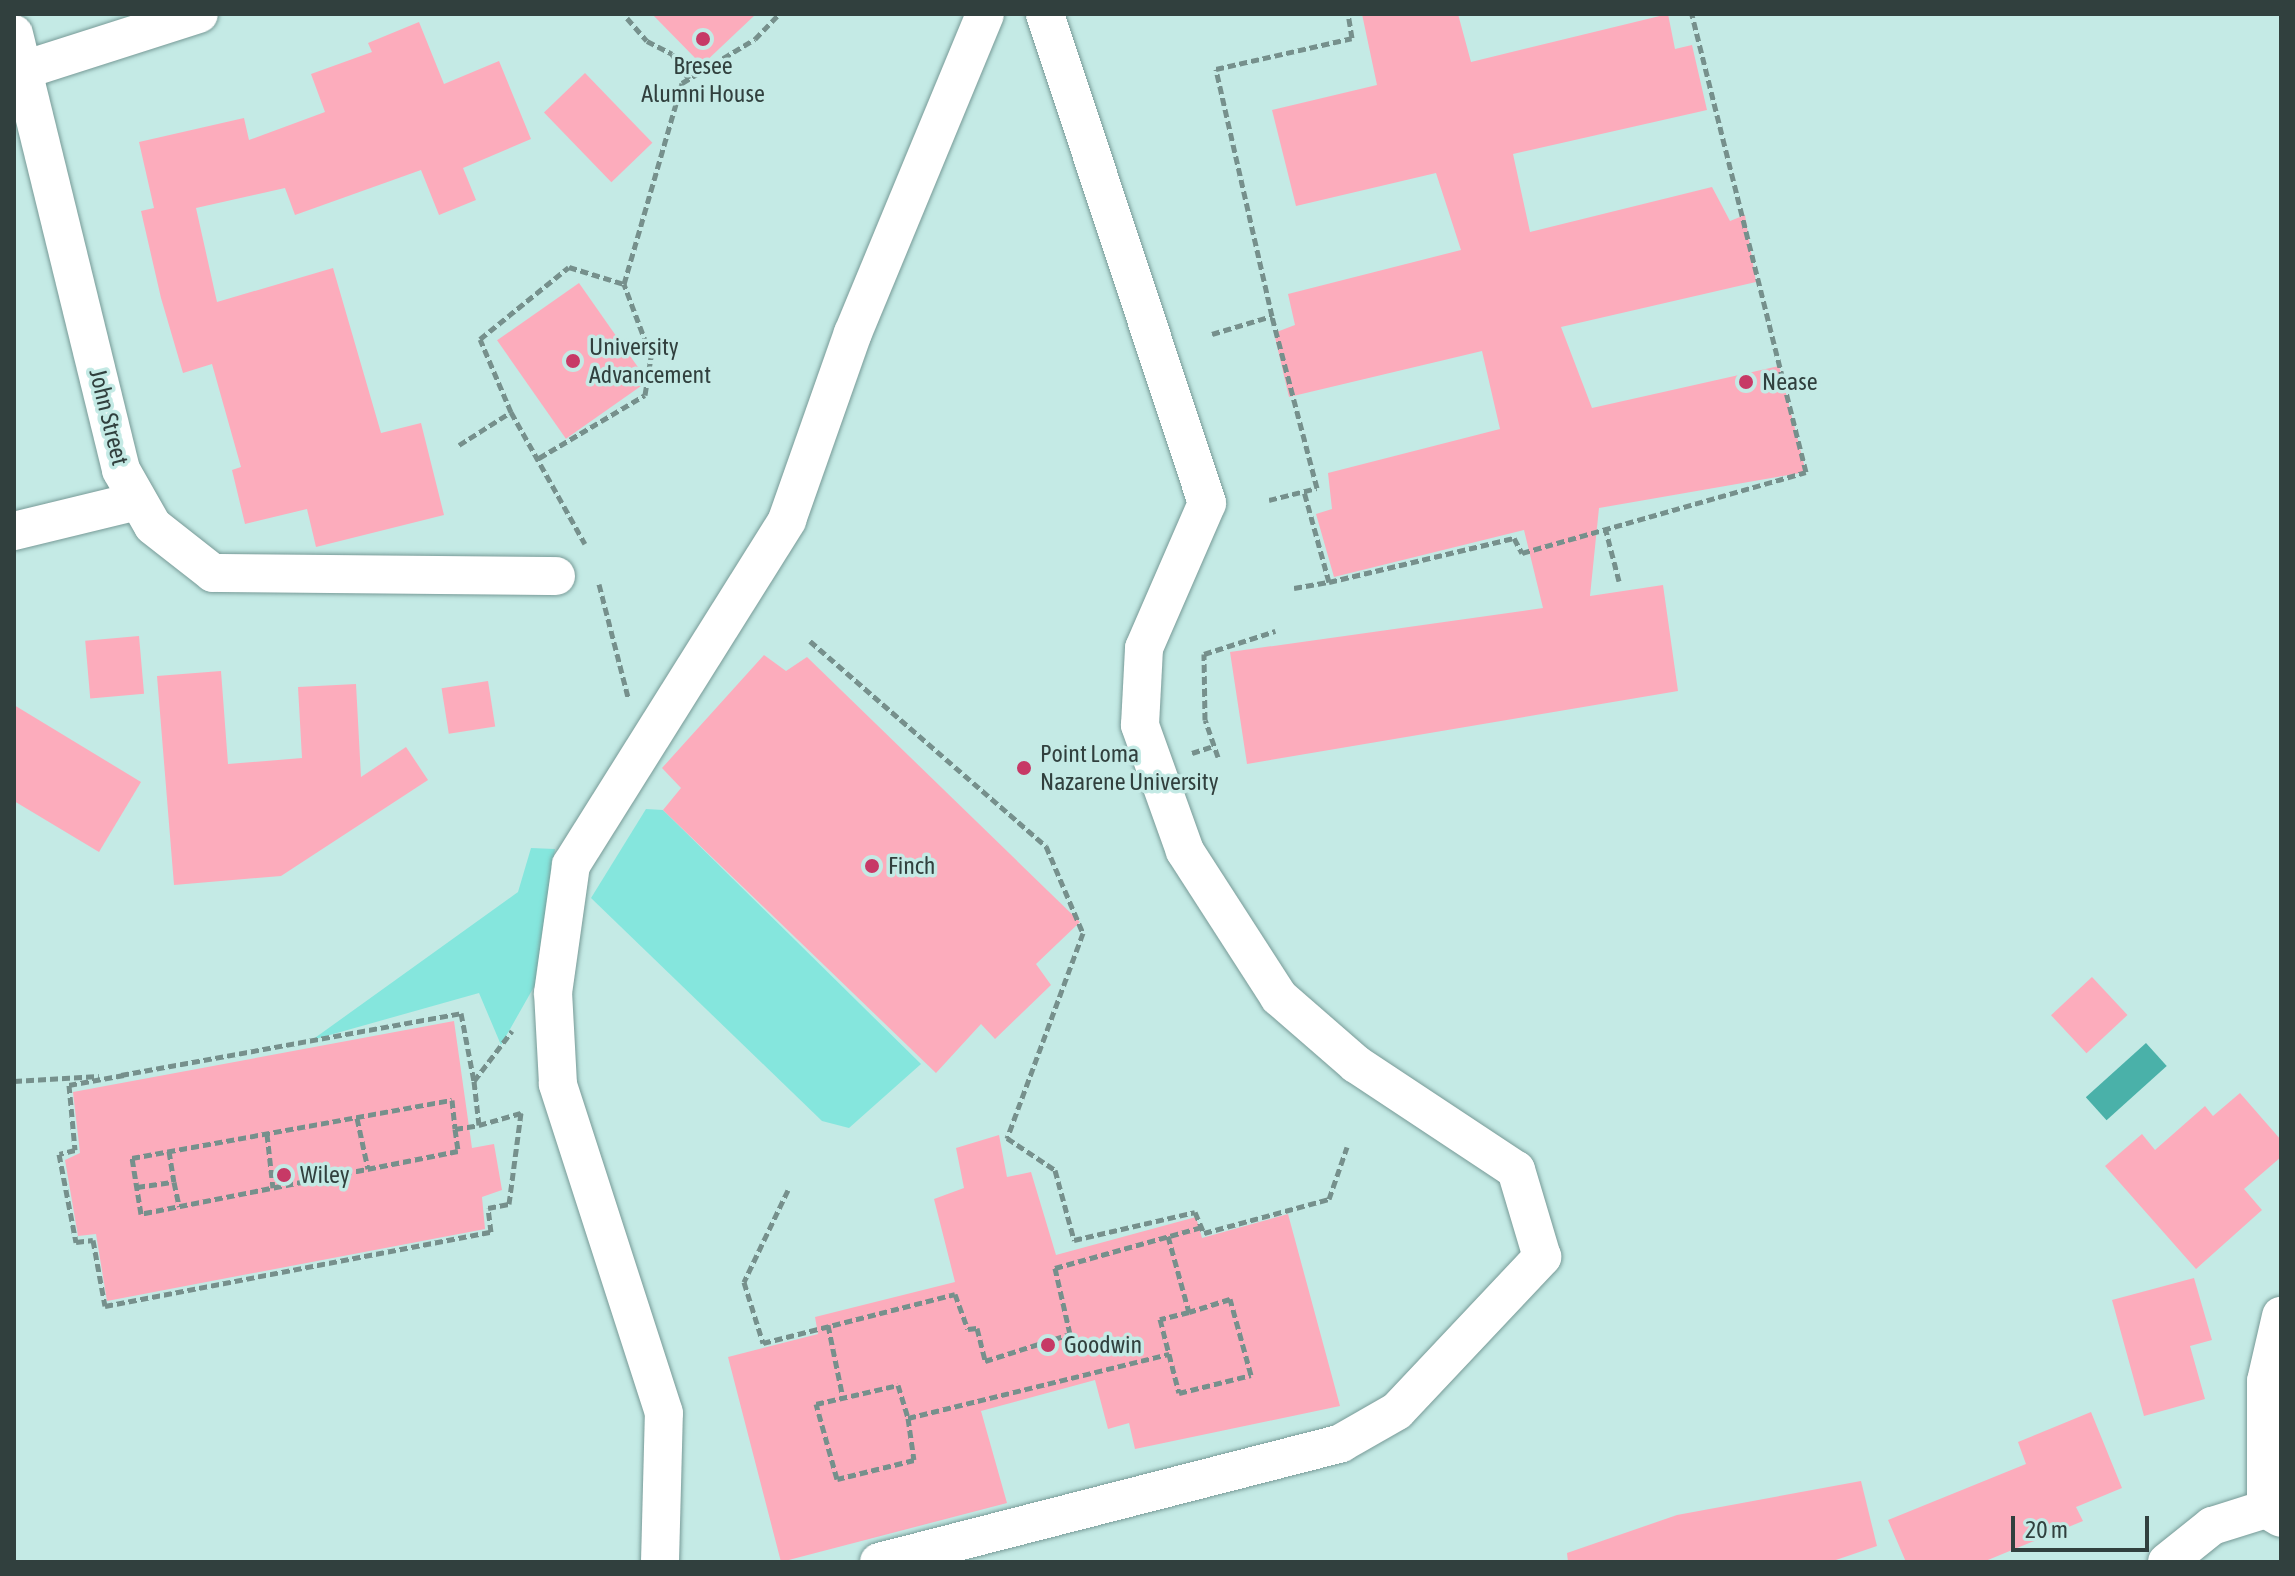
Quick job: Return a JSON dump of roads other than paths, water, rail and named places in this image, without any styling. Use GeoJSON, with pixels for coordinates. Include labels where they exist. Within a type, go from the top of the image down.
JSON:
{"type":"FeatureCollection","features":[{"type":"Feature","properties":{"kind":"street"},"geometry":{"type":"LineString","coordinates":[[19,72],[199,14]]}},
{"type":"Feature","properties":{"kind":"street"},"geometry":{"type":"LineString","coordinates":[[660,1562],[664,1413],[584,1183],[558,1084],[553,993],[571,865],[787,520],[853,333],[985,14]]}},
{"type":"Feature","properties":{"kind":"street"},"geometry":{"type":"LineString","coordinates":[[879,1562],[1341,1443],[1397,1411],[1542,1257],[1516,1170],[1356,1064],[1279,997],[1185,851],[1140,725],[1144,648],[1207,503],[1045,14]]}},
{"type":"Feature","properties":{"kind":"street","name":"John Street"},"geometry":{"type":"LineString","coordinates":[[14,34],[19,72],[121,470],[153,526],[213,573],[556,576]]}},
{"type":"Feature","properties":{"kind":"street"},"geometry":{"type":"LineString","coordinates":[[14,531],[137,501]]}},
{"type":"Feature","properties":{"kind":"street"},"geometry":{"type":"LineString","coordinates":[[2167,1562],[2212,1526],[2274,1514],[2266,1381],[2281,1316]]}},
{"type":"Feature","properties":{"kind":"place","name":"Bresee Alumni House"},"geometry":{"type":"Point","coordinates":[703,39]}},
{"type":"Feature","properties":{"kind":"place","name":"University Advancement"},"geometry":{"type":"Point","coordinates":[573,361]}},
{"type":"Feature","properties":{"kind":"place","name":"Nease"},"geometry":{"type":"Point","coordinates":[1746,382]}},
{"type":"Feature","properties":{"kind":"place","name":"Point Loma Nazarene University"},"geometry":{"type":"Point","coordinates":[1024,768]}},
{"type":"Feature","properties":{"kind":"place","name":"Finch"},"geometry":{"type":"Point","coordinates":[872,866]}},
{"type":"Feature","properties":{"kind":"place","name":"Wiley"},"geometry":{"type":"Point","coordinates":[284,1175]}},
{"type":"Feature","properties":{"kind":"place","name":"Goodwin"},"geometry":{"type":"Point","coordinates":[1048,1345]}}]}
